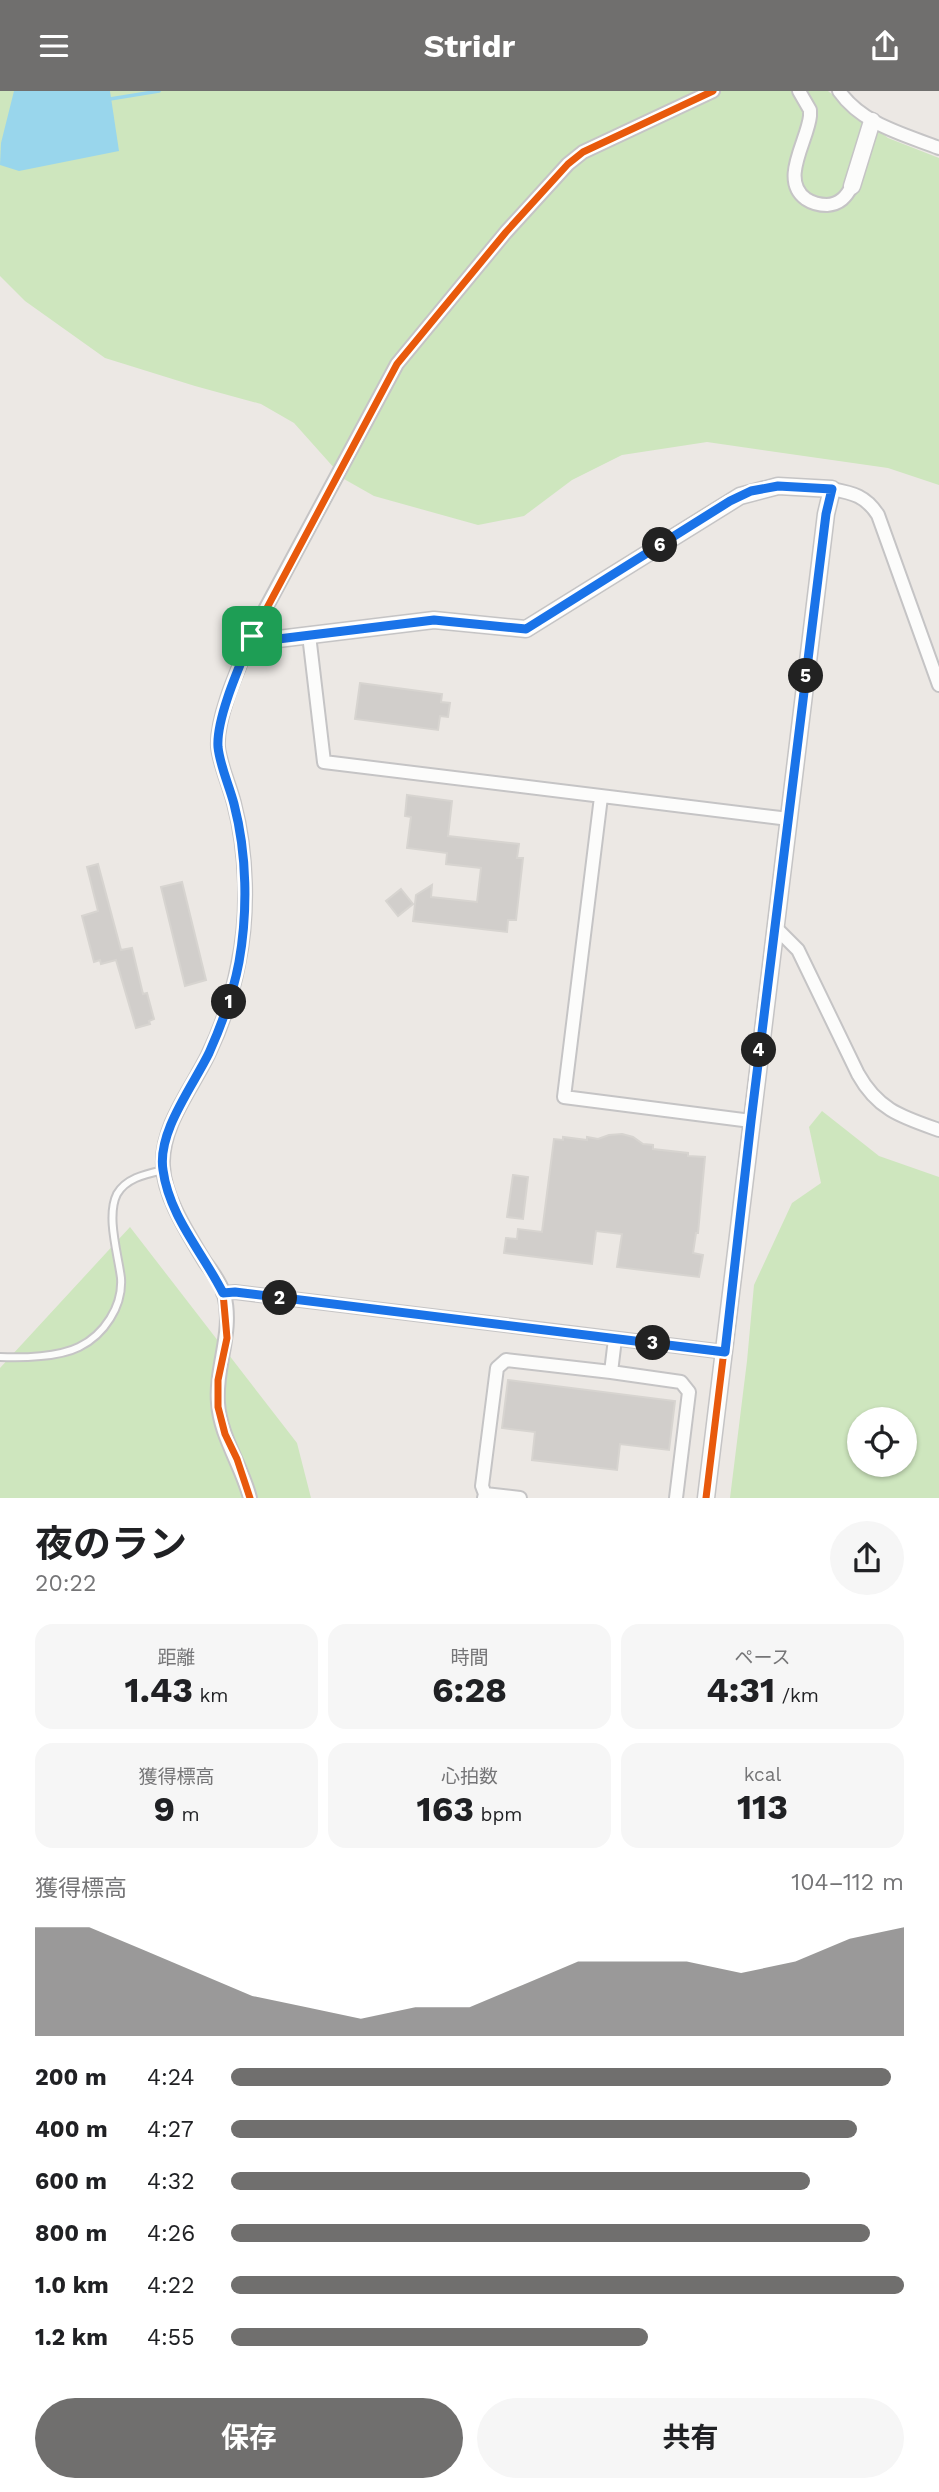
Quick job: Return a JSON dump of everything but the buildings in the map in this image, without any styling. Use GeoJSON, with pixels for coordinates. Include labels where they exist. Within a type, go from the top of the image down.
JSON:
{"type":"FeatureCollection","features":[{"type":"Feature","properties":{"kind":"street"},"geometry":{"type":"LineString","coordinates":[[250,1498],[225,1434],[218,1407],[218,1380],[227,1338],[223,1293],[181,1224],[163,1170],[168,1131],[219,1031],[239,964],[244,918],[242,848],[234,803],[218,748],[222,716],[260,619],[397,364],[506,232],[568,164],[583,152],[713,91]]}},
{"type":"Feature","properties":{"kind":"street"},"geometry":{"type":"LineString","coordinates":[[799,91],[810,110],[810,116],[795,170],[798,191],[811,202],[826,205],[839,202],[847,195],[872,121]]}},
{"type":"Feature","properties":{"kind":"street"},"geometry":{"type":"LineString","coordinates":[[839,91],[872,121],[939,148]]}},
{"type":"Feature","properties":{"kind":"street"},"geometry":{"type":"LineString","coordinates":[[252,636],[270,640],[434,620],[526,629],[740,496],[778,486],[832,489],[859,495],[878,516],[939,685]]}},
{"type":"Feature","properties":{"kind":"street"},"geometry":{"type":"LineString","coordinates":[[706,1498],[826,514],[832,489]]}},
{"type":"Feature","properties":{"kind":"street"},"geometry":{"type":"LineString","coordinates":[[309,635],[324,762],[789,819]]}},
{"type":"Feature","properties":{"kind":"street"},"geometry":{"type":"LineString","coordinates":[[601,797],[564,1097],[751,1121]]}},
{"type":"Feature","properties":{"kind":"street"},"geometry":{"type":"LineString","coordinates":[[775,926],[798,950],[858,1074],[877,1101],[897,1114],[939,1130]]}},
{"type":"Feature","properties":{"kind":"street"},"geometry":{"type":"LineString","coordinates":[[223,1293],[235,1292],[725,1352]]}},
{"type":"Feature","properties":{"kind":"street"},"geometry":{"type":"LineString","coordinates":[[611,1373],[615,1339]]}},
{"type":"Feature","properties":{"kind":"street"},"geometry":{"type":"LineString","coordinates":[[520,1498],[485,1496],[482,1486],[497,1368],[506,1360],[681,1382],[689,1392],[677,1498]]}},
{"type":"Feature","properties":{"kind":"lane"},"geometry":{"type":"LineString","coordinates":[[0,1357],[40,1356],[79,1348],[103,1330],[117,1306],[121,1282],[112,1210],[118,1192],[136,1177],[163,1170]]}},
{"type":"Feature","properties":{"kind":"green space"},"geometry":{"type":"Polygon","coordinates":[[[0,91],[828,91],[888,138],[939,158],[939,485],[888,468],[707,442],[622,455],[572,480],[524,516],[478,525],[374,496],[344,479],[294,423],[261,404],[105,358],[25,301],[0,276],[0,91]]]}},
{"type":"Feature","properties":{"kind":"green space"},"geometry":{"type":"Polygon","coordinates":[[[822,1111],[879,1156],[939,1177],[939,1498],[730,1498],[754,1285],[792,1203],[821,1183],[809,1127],[822,1111]]]}},
{"type":"Feature","properties":{"kind":"green space"},"geometry":{"type":"Polygon","coordinates":[[[130,1227],[297,1443],[311,1498],[0,1498],[0,1368],[130,1227]]]}},
{"type":"Feature","properties":{"kind":"water"},"geometry":{"type":"Polygon","coordinates":[[[14,91],[110,91],[119,151],[19,171],[0,165],[1,143],[14,91]]]}},
{"type":"Feature","properties":{"kind":"waterway"},"geometry":{"type":"LineString","coordinates":[[110,99],[159,91]]}},
{"type":"Feature","properties":{"kind":"cycle path"},"geometry":{"type":"LineString","coordinates":[[250,1498],[225,1434],[218,1407],[218,1380],[227,1338],[223,1293],[181,1224],[163,1170],[168,1131],[209,1053],[227,1009],[242,941],[242,848],[234,803],[218,748],[220,725],[252,636],[397,364],[506,232],[568,164],[583,152],[713,91]]}},
{"type":"Feature","properties":{"kind":"cycle path"},"geometry":{"type":"LineString","coordinates":[[706,1498],[826,514],[832,489]]}},
{"type":"Feature","properties":{"kind":"route"},"geometry":{"type":"LineString","coordinates":[[778,486],[832,489],[826,514],[725,1352],[235,1292],[223,1293],[181,1224],[163,1170],[163,1155],[168,1131],[219,1031],[239,964],[244,918],[242,848],[234,803],[218,748],[222,716],[252,636],[270,640],[434,620],[526,629],[740,496],[778,486]]}}]}
